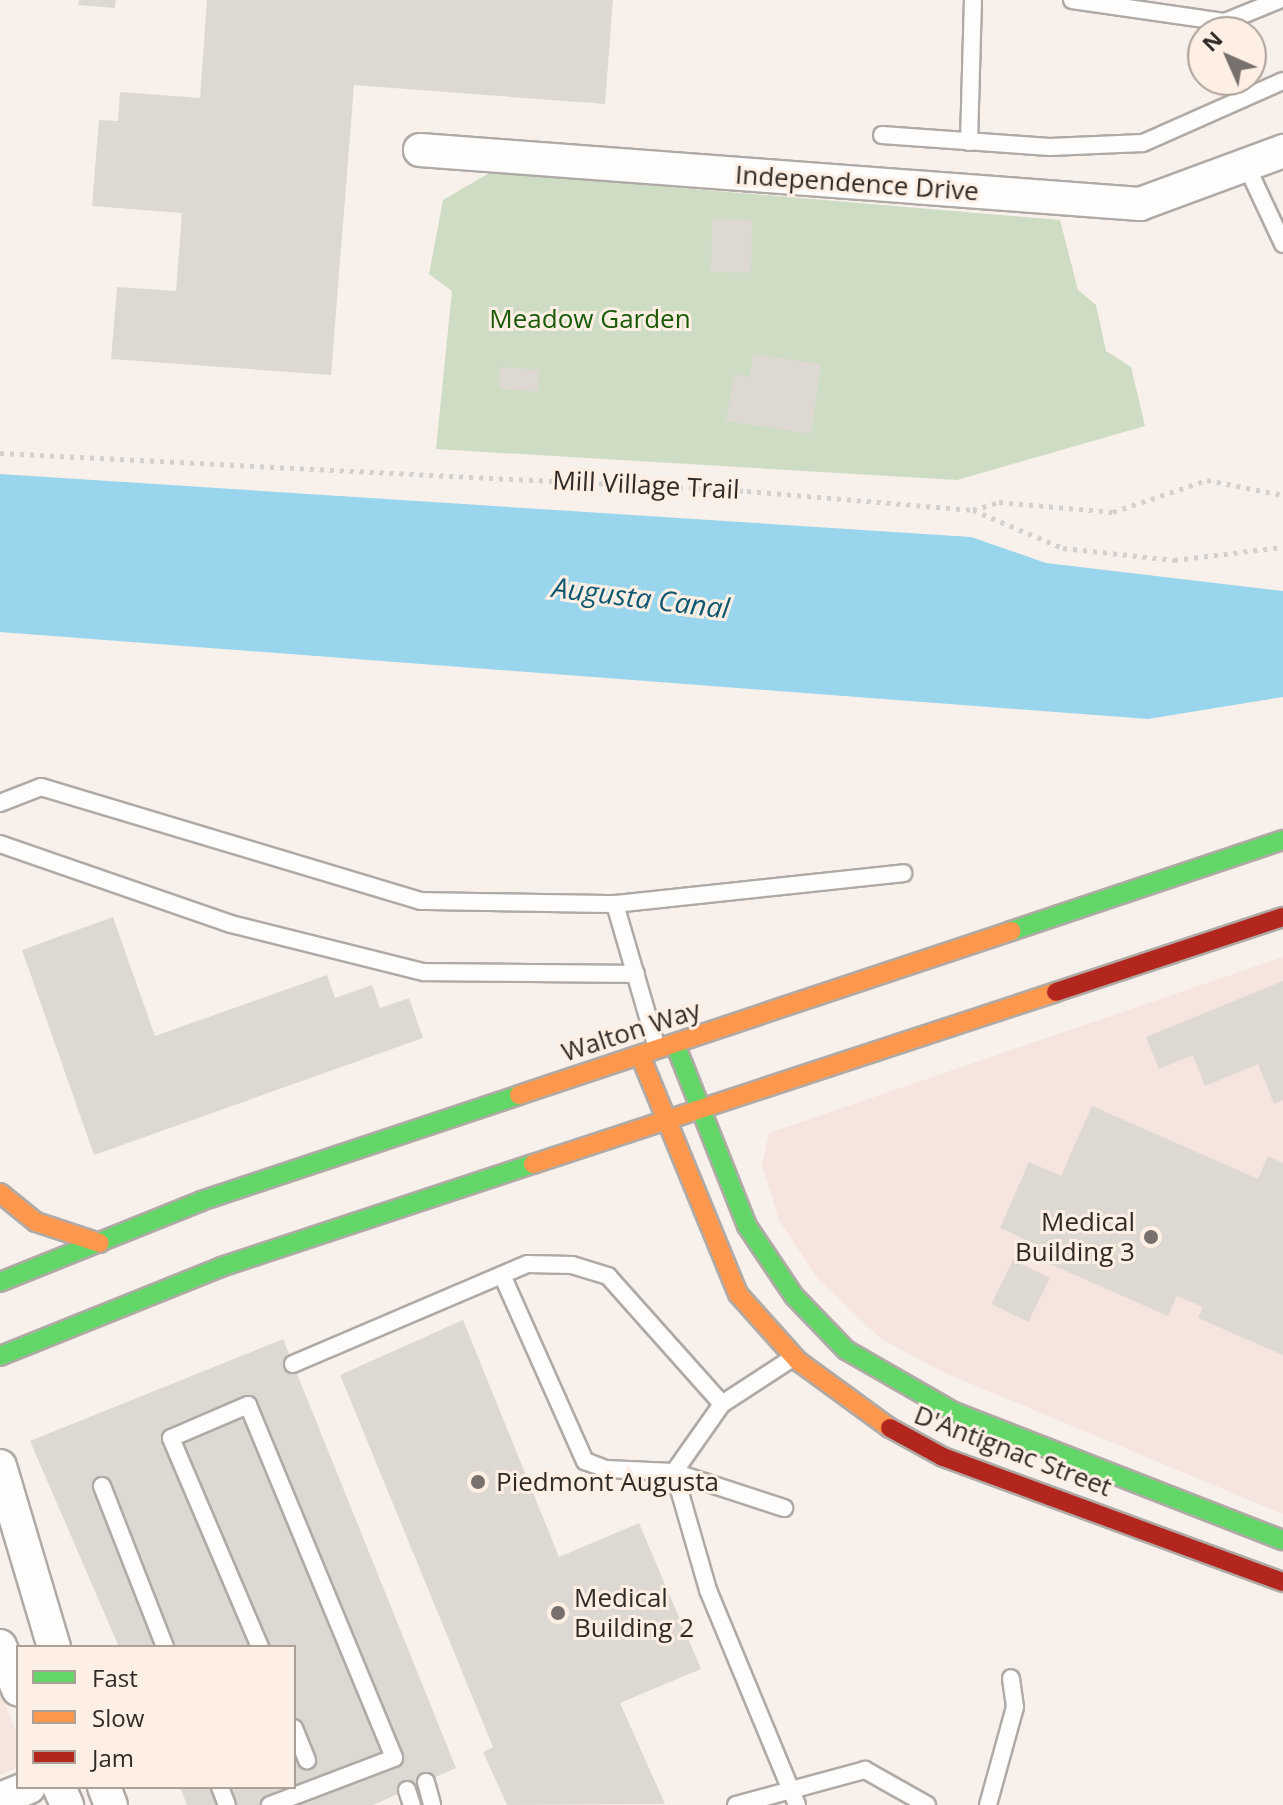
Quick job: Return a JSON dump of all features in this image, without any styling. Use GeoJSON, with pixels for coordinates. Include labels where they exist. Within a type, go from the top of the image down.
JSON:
{"type":"FeatureCollection","features":[{"type":"Feature","properties":{"kind":"main road","name":"Walton Way"},"geometry":{"type":"LineString","coordinates":[[0,1282],[201,1201],[1283,840]]}},
{"type":"Feature","properties":{"kind":"main road"},"geometry":{"type":"LineString","coordinates":[[0,1356],[221,1267],[669,1123],[1283,917]]}},
{"type":"Feature","properties":{"kind":"main road","name":"D'Antignac Street"},"geometry":{"type":"LineString","coordinates":[[658,1050],[702,1112],[747,1226],[809,1342],[854,1408],[943,1457],[1283,1582]]}},
{"type":"Feature","properties":{"kind":"main road","name":"D'Antignac Street"},"geometry":{"type":"LineString","coordinates":[[658,1050],[669,1123],[718,1261],[809,1342],[901,1388],[1283,1540]]}},
{"type":"Feature","properties":{"kind":"main road"},"geometry":{"type":"LineString","coordinates":[[0,1193],[36,1222],[100,1243]]}},
{"type":"Feature","properties":{"kind":"street","name":"Independence Drive"},"geometry":{"type":"LineString","coordinates":[[420,150],[1140,204],[1247,167],[1283,151]]}},
{"type":"Feature","properties":{"kind":"street"},"geometry":{"type":"LineString","coordinates":[[0,1466],[53,1645]]}},
{"type":"Feature","properties":{"kind":"street"},"geometry":{"type":"LineString","coordinates":[[0,1646],[16,1684]]}},
{"type":"Feature","properties":{"kind":"street"},"geometry":{"type":"LineString","coordinates":[[0,1799],[24,1789]]}},
{"type":"Feature","properties":{"kind":"lane"},"geometry":{"type":"LineString","coordinates":[[969,142],[973,0]]}},
{"type":"Feature","properties":{"kind":"lane"},"geometry":{"type":"LineString","coordinates":[[1072,0],[1225,22],[1279,0]]}},
{"type":"Feature","properties":{"kind":"lane"},"geometry":{"type":"LineString","coordinates":[[882,135],[969,142],[1143,143],[1283,81]]}},
{"type":"Feature","properties":{"kind":"lane"},"geometry":{"type":"LineString","coordinates":[[1247,167],[1283,244]]}},
{"type":"Feature","properties":{"kind":"lane"},"geometry":{"type":"LineString","coordinates":[[0,803],[41,787],[421,901],[615,904],[903,873]]}},
{"type":"Feature","properties":{"kind":"lane"},"geometry":{"type":"LineString","coordinates":[[0,844],[231,924],[424,972],[636,974]]}},
{"type":"Feature","properties":{"kind":"lane"},"geometry":{"type":"LineString","coordinates":[[615,904],[658,1050]]}},
{"type":"Feature","properties":{"kind":"lane"},"geometry":{"type":"LineString","coordinates":[[293,1364],[528,1264],[572,1265],[608,1276],[722,1404]]}},
{"type":"Feature","properties":{"kind":"lane"},"geometry":{"type":"LineString","coordinates":[[502,1275],[585,1461],[606,1469],[674,1472],[784,1508]]}},
{"type":"Feature","properties":{"kind":"lane"},"geometry":{"type":"LineString","coordinates":[[674,1472],[722,1404],[809,1342]]}},
{"type":"Feature","properties":{"kind":"lane"},"geometry":{"type":"LineString","coordinates":[[259,1645],[171,1438],[248,1405],[394,1758],[270,1805]]}},
{"type":"Feature","properties":{"kind":"lane"},"geometry":{"type":"LineString","coordinates":[[674,1472],[708,1590],[797,1805]]}},
{"type":"Feature","properties":{"kind":"lane"},"geometry":{"type":"LineString","coordinates":[[102,1486],[164,1645]]}},
{"type":"Feature","properties":{"kind":"lane"},"geometry":{"type":"LineString","coordinates":[[988,1805],[1015,1707],[1011,1678]]}},
{"type":"Feature","properties":{"kind":"lane"},"geometry":{"type":"LineString","coordinates":[[296,1733],[307,1760]]}},
{"type":"Feature","properties":{"kind":"lane"},"geometry":{"type":"LineString","coordinates":[[736,1805],[790,1787],[865,1770],[927,1805]]}},
{"type":"Feature","properties":{"kind":"lane"},"geometry":{"type":"LineString","coordinates":[[426,1782],[432,1805]]}},
{"type":"Feature","properties":{"kind":"path","name":"Mill Village Trail"},"geometry":{"type":"LineString","coordinates":[[0,453],[663,486],[973,510],[1063,548],[1174,560],[1283,547]]}},
{"type":"Feature","properties":{"kind":"path"},"geometry":{"type":"LineString","coordinates":[[973,510],[999,502],[1113,512],[1207,480],[1283,495]]}},
{"type":"Feature","properties":{"kind":"shaded area"},"geometry":{"type":"Polygon","coordinates":[[[1283,957],[1283,1514],[945,1373],[881,1339],[818,1279],[779,1220],[762,1164],[769,1133],[1283,957]]]}},
{"type":"Feature","properties":{"kind":"shaded area"},"geometry":{"type":"Polygon","coordinates":[[[0,1690],[16,1732],[16,1768],[0,1775],[0,1690]]]}},
{"type":"Feature","properties":{"kind":"green space","name":"Meadow Garden"},"geometry":{"type":"Polygon","coordinates":[[[491,172],[1060,220],[1078,290],[1096,305],[1106,351],[1131,367],[1145,426],[957,480],[436,449],[452,291],[429,274],[443,200],[491,172]]]}},
{"type":"Feature","properties":{"kind":"water","name":"Augusta Canal"},"geometry":{"type":"Polygon","coordinates":[[[0,474],[971,537],[1046,563],[1283,591],[1283,697],[1148,719],[0,632],[0,474]]]}},
{"type":"Feature","properties":{"kind":"building"},"geometry":{"type":"Polygon","coordinates":[[[79,0],[116,0],[115,8],[78,5],[79,0]]]}},
{"type":"Feature","properties":{"kind":"building"},"geometry":{"type":"Polygon","coordinates":[[[207,0],[613,0],[605,104],[354,85],[331,375],[111,359],[117,287],[176,291],[182,213],[92,206],[99,120],[118,121],[120,92],[200,98],[207,0]]]}},
{"type":"Feature","properties":{"kind":"building"},"geometry":{"type":"Polygon","coordinates":[[[712,219],[752,220],[751,273],[711,272],[712,219]]]}},
{"type":"Feature","properties":{"kind":"building"},"geometry":{"type":"Polygon","coordinates":[[[753,354],[821,364],[811,434],[726,421],[734,374],[750,377],[753,354]]]}},
{"type":"Feature","properties":{"kind":"building"},"geometry":{"type":"Polygon","coordinates":[[[500,367],[540,370],[538,392],[498,389],[500,367]]]}},
{"type":"Feature","properties":{"kind":"building"},"geometry":{"type":"Polygon","coordinates":[[[113,917],[155,1036],[327,975],[335,998],[372,985],[380,1008],[409,998],[423,1038],[94,1155],[22,950],[113,917]]]}},
{"type":"Feature","properties":{"kind":"building"},"geometry":{"type":"Polygon","coordinates":[[[1283,981],[1283,1100],[1274,1104],[1258,1064],[1205,1086],[1193,1055],[1159,1069],[1146,1037],[1283,981]]]}},
{"type":"Feature","properties":{"kind":"building","name":"Medical Building 3"},"geometry":{"type":"Polygon","coordinates":[[[1092,1106],[1258,1179],[1268,1156],[1283,1163],[1283,1355],[1198,1318],[1203,1307],[1177,1296],[1168,1316],[1034,1257],[1039,1246],[1000,1228],[1029,1162],[1061,1176],[1092,1106]]]}},
{"type":"Feature","properties":{"kind":"building"},"geometry":{"type":"Polygon","coordinates":[[[1013,1260],[1050,1278],[1028,1322],[992,1304],[1013,1260]]]}},
{"type":"Feature","properties":{"kind":"building","name":"Medical Building 2"},"geometry":{"type":"Polygon","coordinates":[[[463,1320],[559,1557],[639,1523],[701,1669],[620,1703],[665,1804],[507,1805],[483,1752],[493,1747],[340,1375],[463,1320]]]}},
{"type":"Feature","properties":{"kind":"building"},"geometry":{"type":"Polygon","coordinates":[[[283,1339],[456,1768],[373,1805],[187,1805],[181,1789],[296,1789],[296,1645],[118,1645],[30,1441],[283,1339]]]}},
{"type":"Feature","properties":{"kind":"traffic: fast"},"geometry":{"type":"LineString","coordinates":[[1011,931],[1283,840]]}},
{"type":"Feature","properties":{"kind":"traffic: fast"},"geometry":{"type":"LineString","coordinates":[[675,1044],[747,1226],[794,1296],[846,1350],[954,1412],[1283,1540]]}},
{"type":"Feature","properties":{"kind":"traffic: fast"},"geometry":{"type":"LineString","coordinates":[[0,1282],[201,1201],[519,1095]]}},
{"type":"Feature","properties":{"kind":"traffic: fast"},"geometry":{"type":"LineString","coordinates":[[0,1356],[221,1267],[533,1164]]}},
{"type":"Feature","properties":{"kind":"traffic: slow"},"geometry":{"type":"LineString","coordinates":[[519,1095],[1011,931]]}},
{"type":"Feature","properties":{"kind":"traffic: slow"},"geometry":{"type":"LineString","coordinates":[[533,1164],[1056,992]]}},
{"type":"Feature","properties":{"kind":"traffic: slow"},"geometry":{"type":"LineString","coordinates":[[640,1055],[738,1294],[798,1361],[890,1428]]}},
{"type":"Feature","properties":{"kind":"traffic: slow"},"geometry":{"type":"LineString","coordinates":[[0,1193],[36,1222],[100,1243]]}},
{"type":"Feature","properties":{"kind":"traffic: jam"},"geometry":{"type":"LineString","coordinates":[[1056,992],[1283,917]]}},
{"type":"Feature","properties":{"kind":"traffic: jam"},"geometry":{"type":"LineString","coordinates":[[890,1428],[943,1457],[1283,1582]]}},
{"type":"Feature","properties":{"kind":"place","name":"Medical Building 3"},"geometry":{"type":"Point","coordinates":[1151,1237]}},
{"type":"Feature","properties":{"kind":"place","name":"Piedmont Augusta"},"geometry":{"type":"Point","coordinates":[478,1482]}},
{"type":"Feature","properties":{"kind":"place","name":"Medical Building 2"},"geometry":{"type":"Point","coordinates":[558,1613]}}]}
